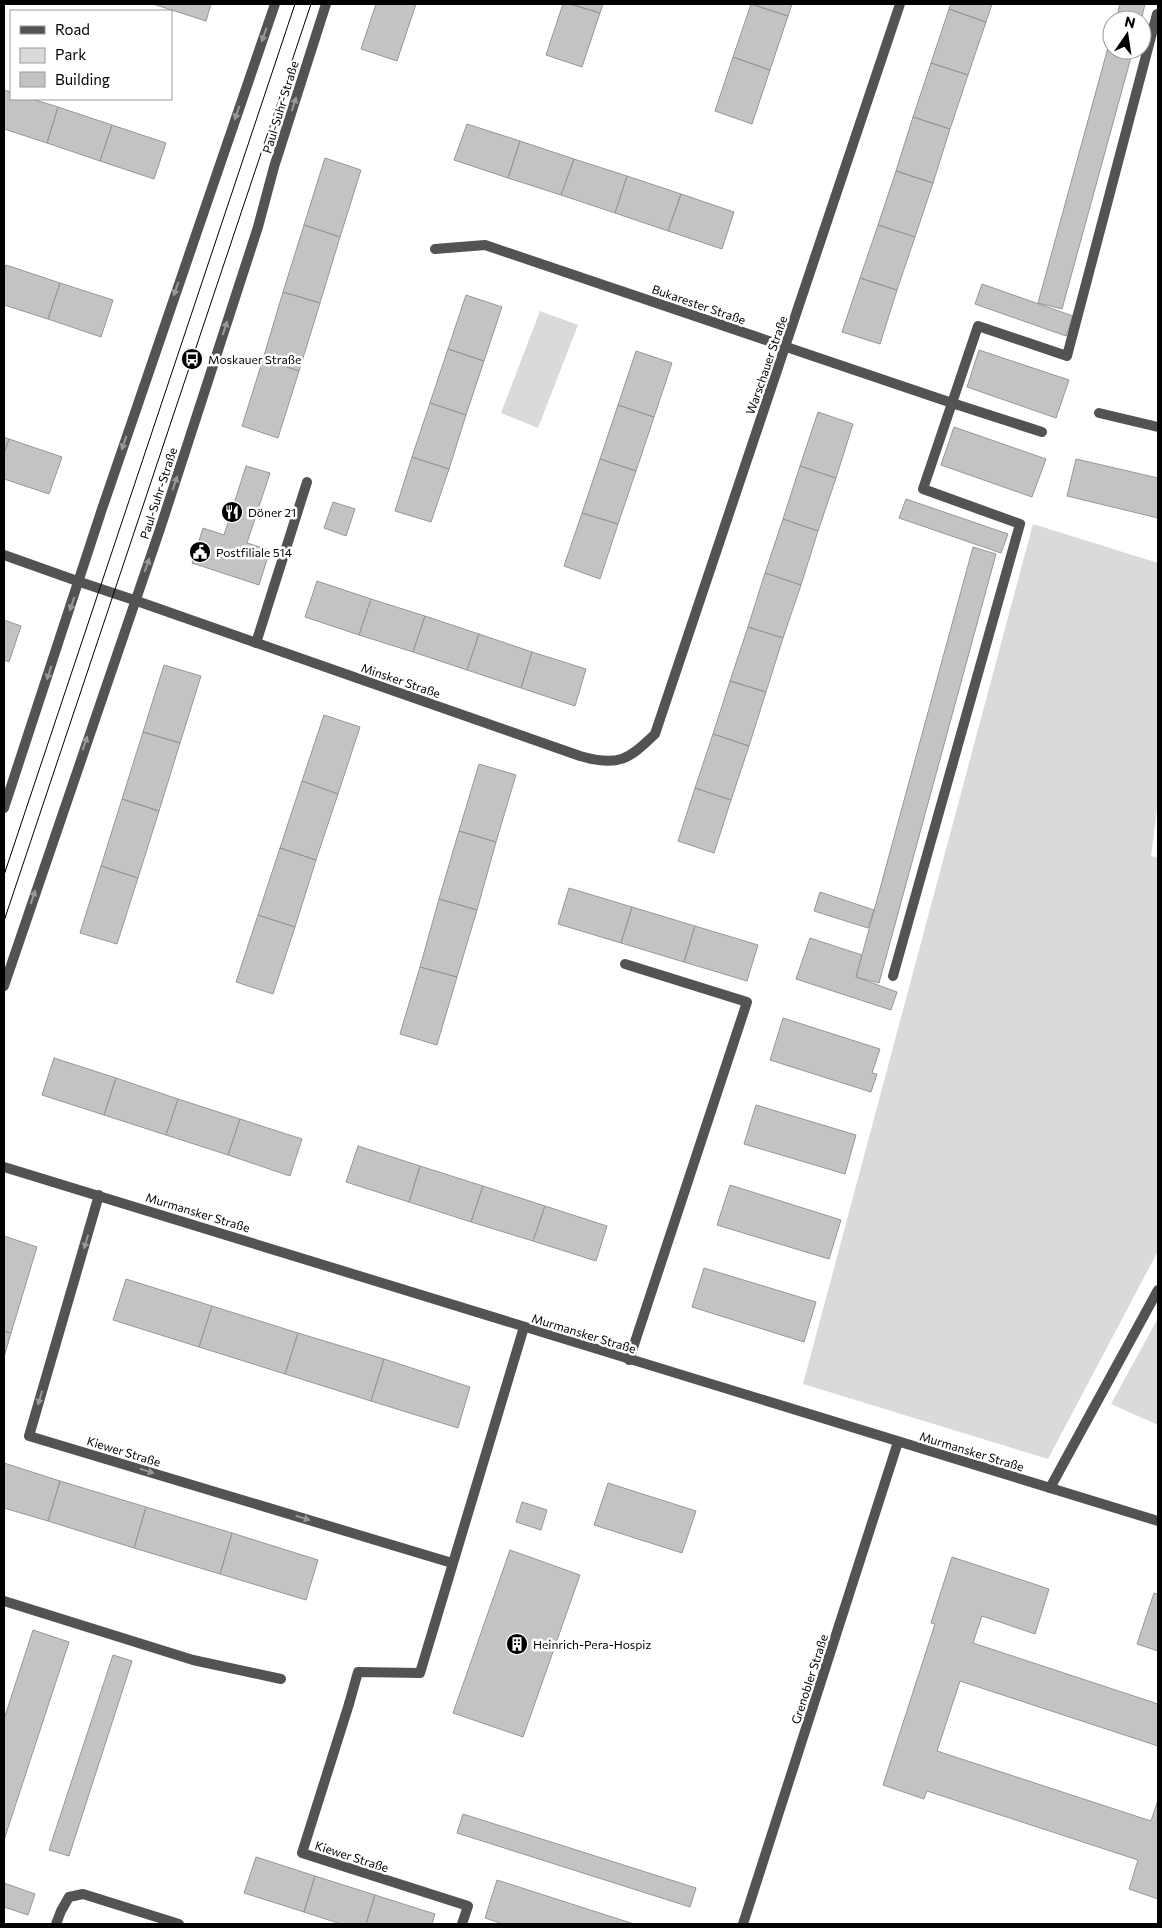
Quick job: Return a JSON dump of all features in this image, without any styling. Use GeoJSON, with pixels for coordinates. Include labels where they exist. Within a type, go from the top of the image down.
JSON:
{"type":"FeatureCollection","features":[{"type":"Feature","properties":{"kind":"street"},"geometry":{"type":"LineString","coordinates":[[4,808],[183,270],[275,4]]}},
{"type":"Feature","properties":{"kind":"street","name":"Paul-Suhr-Straße"},"geometry":{"type":"LineString","coordinates":[[4,986],[134,600],[160,529],[255,237],[274,167],[326,4]]}},
{"type":"Feature","properties":{"kind":"street","name":"Warschauer Straße"},"geometry":{"type":"LineString","coordinates":[[655,734],[900,4]]}},
{"type":"Feature","properties":{"kind":"street"},"geometry":{"type":"LineString","coordinates":[[893,976],[1020,524],[923,489],[978,326],[1067,356],[1158,14]]}},
{"type":"Feature","properties":{"kind":"street","name":"Bukarester Straße"},"geometry":{"type":"LineString","coordinates":[[435,249],[485,245],[1042,432]]}},
{"type":"Feature","properties":{"kind":"street"},"geometry":{"type":"LineString","coordinates":[[1099,413],[1158,426]]}},
{"type":"Feature","properties":{"kind":"street"},"geometry":{"type":"LineString","coordinates":[[256,642],[307,482]]}},
{"type":"Feature","properties":{"kind":"street"},"geometry":{"type":"LineString","coordinates":[[4,555],[80,582]]}},
{"type":"Feature","properties":{"kind":"street","name":"Minsker Straße"},"geometry":{"type":"LineString","coordinates":[[80,582],[602,762],[632,756],[655,734]]}},
{"type":"Feature","properties":{"kind":"street"},"geometry":{"type":"LineString","coordinates":[[625,964],[747,1002],[629,1360]]}},
{"type":"Feature","properties":{"kind":"street","name":"Murmansker Straße"},"geometry":{"type":"LineString","coordinates":[[4,1167],[1158,1521]]}},
{"type":"Feature","properties":{"kind":"street","name":"Kiewer Straße"},"geometry":{"type":"LineString","coordinates":[[99,1195],[30,1436],[452,1563]]}},
{"type":"Feature","properties":{"kind":"street"},"geometry":{"type":"LineString","coordinates":[[1050,1488],[1158,1290]]}},
{"type":"Feature","properties":{"kind":"street","name":"Kiewer Straße"},"geometry":{"type":"LineString","coordinates":[[462,1924],[468,1906],[302,1853],[358,1672],[420,1673],[524,1327]]}},
{"type":"Feature","properties":{"kind":"street","name":"Grenobler Straße"},"geometry":{"type":"LineString","coordinates":[[743,1924],[898,1442]]}},
{"type":"Feature","properties":{"kind":"street"},"geometry":{"type":"LineString","coordinates":[[4,1601],[193,1660],[281,1679]]}},
{"type":"Feature","properties":{"kind":"street"},"geometry":{"type":"LineString","coordinates":[[56,1924],[69,1897],[83,1894],[179,1924]]}},
{"type":"Feature","properties":{"kind":"green space"},"geometry":{"type":"Polygon","coordinates":[[[540,311],[578,325],[538,428],[501,413],[540,311]]]}},
{"type":"Feature","properties":{"kind":"green space"},"geometry":{"type":"Polygon","coordinates":[[[1033,524],[1158,563],[1158,801],[1151,856],[1158,858],[1158,1251],[1048,1459],[803,1384],[1033,524]]]}},
{"type":"Feature","properties":{"kind":"green space"},"geometry":{"type":"Polygon","coordinates":[[[1158,1318],[1158,1425],[1111,1404],[1158,1318]]]}},
{"type":"Feature","properties":{"kind":"building"},"geometry":{"type":"Polygon","coordinates":[[[153,4],[211,4],[206,21],[153,4]]]}},
{"type":"Feature","properties":{"kind":"building"},"geometry":{"type":"Polygon","coordinates":[[[376,4],[416,4],[397,61],[361,49],[376,4]]]}},
{"type":"Feature","properties":{"kind":"building"},"geometry":{"type":"Polygon","coordinates":[[[563,4],[570,4],[600,13],[582,67],[546,55],[563,4]]]}},
{"type":"Feature","properties":{"kind":"building"},"geometry":{"type":"Polygon","coordinates":[[[570,4],[603,4],[600,13],[570,4]]]}},
{"type":"Feature","properties":{"kind":"building"},"geometry":{"type":"Polygon","coordinates":[[[751,4],[788,16],[770,70],[733,57],[751,4]]]}},
{"type":"Feature","properties":{"kind":"building"},"geometry":{"type":"Polygon","coordinates":[[[751,4],[792,4],[788,16],[751,4]]]}},
{"type":"Feature","properties":{"kind":"building"},"geometry":{"type":"Polygon","coordinates":[[[951,4],[992,4],[986,22],[949,9],[951,4]]]}},
{"type":"Feature","properties":{"kind":"building"},"geometry":{"type":"Polygon","coordinates":[[[1120,4],[1145,4],[1144,10],[1118,10],[1120,4]]]}},
{"type":"Feature","properties":{"kind":"building"},"geometry":{"type":"Polygon","coordinates":[[[949,9],[986,22],[968,75],[931,63],[949,9]]]}},
{"type":"Feature","properties":{"kind":"building"},"geometry":{"type":"Polygon","coordinates":[[[733,57],[770,70],[752,124],[715,111],[733,57]]]}},
{"type":"Feature","properties":{"kind":"building"},"geometry":{"type":"Polygon","coordinates":[[[1105,60],[1130,60],[1062,309],[1038,303],[1105,60]]]}},
{"type":"Feature","properties":{"kind":"building"},"geometry":{"type":"Polygon","coordinates":[[[931,63],[968,75],[950,129],[913,117],[931,63]]]}},
{"type":"Feature","properties":{"kind":"building"},"geometry":{"type":"Polygon","coordinates":[[[4,90],[10,92],[10,100],[35,100],[58,107],[47,143],[4,129],[4,90]]]}},
{"type":"Feature","properties":{"kind":"building"},"geometry":{"type":"Polygon","coordinates":[[[58,107],[112,125],[100,161],[47,143],[58,107]]]}},
{"type":"Feature","properties":{"kind":"building"},"geometry":{"type":"Polygon","coordinates":[[[913,117],[950,129],[933,183],[896,171],[913,117]]]}},
{"type":"Feature","properties":{"kind":"building"},"geometry":{"type":"Polygon","coordinates":[[[467,124],[520,141],[508,178],[454,160],[467,124]]]}},
{"type":"Feature","properties":{"kind":"building"},"geometry":{"type":"Polygon","coordinates":[[[112,125],[166,143],[154,179],[100,161],[112,125]]]}},
{"type":"Feature","properties":{"kind":"building"},"geometry":{"type":"Polygon","coordinates":[[[520,141],[574,159],[561,195],[508,178],[520,141]]]}},
{"type":"Feature","properties":{"kind":"building"},"geometry":{"type":"Polygon","coordinates":[[[325,158],[361,170],[340,237],[304,225],[325,158]]]}},
{"type":"Feature","properties":{"kind":"building"},"geometry":{"type":"Polygon","coordinates":[[[574,159],[627,176],[615,213],[561,195],[574,159]]]}},
{"type":"Feature","properties":{"kind":"building"},"geometry":{"type":"Polygon","coordinates":[[[896,171],[933,183],[915,237],[878,225],[896,171]]]}},
{"type":"Feature","properties":{"kind":"building"},"geometry":{"type":"Polygon","coordinates":[[[627,176],[681,194],[668,231],[615,213],[627,176]]]}},
{"type":"Feature","properties":{"kind":"building"},"geometry":{"type":"Polygon","coordinates":[[[681,194],[734,212],[722,249],[668,231],[681,194]]]}},
{"type":"Feature","properties":{"kind":"building"},"geometry":{"type":"Polygon","coordinates":[[[304,225],[340,237],[320,303],[283,292],[304,225]]]}},
{"type":"Feature","properties":{"kind":"building"},"geometry":{"type":"Polygon","coordinates":[[[878,225],[915,237],[897,290],[860,278],[878,225]]]}},
{"type":"Feature","properties":{"kind":"building"},"geometry":{"type":"Polygon","coordinates":[[[6,265],[60,283],[48,319],[4,305],[4,272],[6,265]]]}},
{"type":"Feature","properties":{"kind":"building"},"geometry":{"type":"Polygon","coordinates":[[[860,278],[897,290],[880,344],[842,332],[860,278]]]}},
{"type":"Feature","properties":{"kind":"building"},"geometry":{"type":"Polygon","coordinates":[[[60,283],[113,300],[101,337],[48,319],[60,283]]]}},
{"type":"Feature","properties":{"kind":"building"},"geometry":{"type":"Polygon","coordinates":[[[982,284],[1073,316],[1066,336],[975,304],[982,284]]]}},
{"type":"Feature","properties":{"kind":"building"},"geometry":{"type":"Polygon","coordinates":[[[283,292],[320,303],[299,371],[263,359],[283,292]]]}},
{"type":"Feature","properties":{"kind":"building"},"geometry":{"type":"Polygon","coordinates":[[[466,295],[502,307],[484,361],[448,349],[466,295]]]}},
{"type":"Feature","properties":{"kind":"building"},"geometry":{"type":"Polygon","coordinates":[[[448,349],[484,361],[466,415],[430,403],[448,349]]]}},
{"type":"Feature","properties":{"kind":"building"},"geometry":{"type":"Polygon","coordinates":[[[979,350],[1069,380],[1056,418],[967,387],[979,350]]]}},
{"type":"Feature","properties":{"kind":"building"},"geometry":{"type":"Polygon","coordinates":[[[636,351],[672,363],[654,417],[618,405],[636,351]]]}},
{"type":"Feature","properties":{"kind":"building"},"geometry":{"type":"Polygon","coordinates":[[[263,359],[299,371],[278,438],[242,426],[263,359]]]}},
{"type":"Feature","properties":{"kind":"building"},"geometry":{"type":"Polygon","coordinates":[[[430,403],[466,415],[449,469],[412,457],[430,403]]]}},
{"type":"Feature","properties":{"kind":"building"},"geometry":{"type":"Polygon","coordinates":[[[618,405],[654,417],[636,471],[600,459],[618,405]]]}},
{"type":"Feature","properties":{"kind":"building"},"geometry":{"type":"Polygon","coordinates":[[[818,412],[853,424],[836,478],[800,466],[818,412]]]}},
{"type":"Feature","properties":{"kind":"building"},"geometry":{"type":"Polygon","coordinates":[[[954,427],[1046,459],[1032,497],[941,465],[954,427]]]}},
{"type":"Feature","properties":{"kind":"building"},"geometry":{"type":"Polygon","coordinates":[[[4,437],[9,439],[4,453],[4,437]]]}},
{"type":"Feature","properties":{"kind":"building"},"geometry":{"type":"Polygon","coordinates":[[[9,439],[62,457],[49,494],[4,479],[4,453],[9,439]]]}},
{"type":"Feature","properties":{"kind":"building"},"geometry":{"type":"Polygon","coordinates":[[[412,457],[449,469],[431,522],[395,511],[412,457]]]}},
{"type":"Feature","properties":{"kind":"building"},"geometry":{"type":"Polygon","coordinates":[[[600,459],[636,471],[618,524],[582,513],[600,459]]]}},
{"type":"Feature","properties":{"kind":"building"},"geometry":{"type":"Polygon","coordinates":[[[1076,459],[1158,478],[1158,518],[1067,496],[1076,459]]]}},
{"type":"Feature","properties":{"kind":"building"},"geometry":{"type":"Polygon","coordinates":[[[246,466],[270,473],[247,543],[270,550],[259,585],[192,563],[203,528],[224,535],[246,466]]]}},
{"type":"Feature","properties":{"kind":"building"},"geometry":{"type":"Polygon","coordinates":[[[800,466],[836,478],[818,531],[783,519],[800,466]]]}},
{"type":"Feature","properties":{"kind":"building"},"geometry":{"type":"Polygon","coordinates":[[[906,499],[1008,534],[1001,553],[899,518],[906,499]]]}},
{"type":"Feature","properties":{"kind":"building"},"geometry":{"type":"Polygon","coordinates":[[[333,502],[355,509],[346,536],[324,528],[333,502]]]}},
{"type":"Feature","properties":{"kind":"building"},"geometry":{"type":"Polygon","coordinates":[[[582,513],[618,524],[600,579],[564,566],[582,513]]]}},
{"type":"Feature","properties":{"kind":"building"},"geometry":{"type":"Polygon","coordinates":[[[783,519],[818,531],[801,585],[765,573],[783,519]]]}},
{"type":"Feature","properties":{"kind":"building"},"geometry":{"type":"Polygon","coordinates":[[[973,547],[996,554],[879,983],[856,977],[973,547]]]}},
{"type":"Feature","properties":{"kind":"building"},"geometry":{"type":"Polygon","coordinates":[[[765,573],[801,585],[783,638],[748,627],[765,573]]]}},
{"type":"Feature","properties":{"kind":"building"},"geometry":{"type":"Polygon","coordinates":[[[317,581],[371,599],[359,635],[305,617],[317,581]]]}},
{"type":"Feature","properties":{"kind":"building"},"geometry":{"type":"Polygon","coordinates":[[[371,599],[425,616],[413,652],[359,635],[371,599]]]}},
{"type":"Feature","properties":{"kind":"building"},"geometry":{"type":"Polygon","coordinates":[[[425,616],[479,634],[467,670],[413,652],[425,616]]]}},
{"type":"Feature","properties":{"kind":"building"},"geometry":{"type":"Polygon","coordinates":[[[4,620],[21,626],[9,662],[4,660],[4,620]]]}},
{"type":"Feature","properties":{"kind":"building"},"geometry":{"type":"Polygon","coordinates":[[[748,627],[783,638],[766,692],[730,681],[748,627]]]}},
{"type":"Feature","properties":{"kind":"building"},"geometry":{"type":"Polygon","coordinates":[[[479,634],[532,652],[521,688],[467,670],[479,634]]]}},
{"type":"Feature","properties":{"kind":"building"},"geometry":{"type":"Polygon","coordinates":[[[532,652],[586,669],[575,706],[521,688],[532,652]]]}},
{"type":"Feature","properties":{"kind":"building"},"geometry":{"type":"Polygon","coordinates":[[[164,665],[201,676],[180,743],[143,732],[164,665]]]}},
{"type":"Feature","properties":{"kind":"building"},"geometry":{"type":"Polygon","coordinates":[[[730,681],[766,692],[749,746],[713,734],[730,681]]]}},
{"type":"Feature","properties":{"kind":"building"},"geometry":{"type":"Polygon","coordinates":[[[324,715],[360,727],[338,794],[302,781],[324,715]]]}},
{"type":"Feature","properties":{"kind":"building"},"geometry":{"type":"Polygon","coordinates":[[[143,732],[180,743],[159,811],[122,799],[143,732]]]}},
{"type":"Feature","properties":{"kind":"building"},"geometry":{"type":"Polygon","coordinates":[[[713,734],[749,746],[731,800],[695,788],[713,734]]]}},
{"type":"Feature","properties":{"kind":"building"},"geometry":{"type":"Polygon","coordinates":[[[479,764],[516,775],[496,842],[459,831],[479,764]]]}},
{"type":"Feature","properties":{"kind":"building"},"geometry":{"type":"Polygon","coordinates":[[[302,781],[338,794],[316,860],[280,848],[302,781]]]}},
{"type":"Feature","properties":{"kind":"building"},"geometry":{"type":"Polygon","coordinates":[[[695,788],[731,800],[714,853],[678,841],[695,788]]]}},
{"type":"Feature","properties":{"kind":"building"},"geometry":{"type":"Polygon","coordinates":[[[122,799],[159,811],[138,878],[101,866],[122,799]]]}},
{"type":"Feature","properties":{"kind":"building"},"geometry":{"type":"Polygon","coordinates":[[[459,831],[496,842],[477,910],[439,899],[459,831]]]}},
{"type":"Feature","properties":{"kind":"building"},"geometry":{"type":"Polygon","coordinates":[[[280,848],[316,860],[295,927],[258,915],[280,848]]]}},
{"type":"Feature","properties":{"kind":"building"},"geometry":{"type":"Polygon","coordinates":[[[101,866],[138,878],[117,944],[80,933],[101,866]]]}},
{"type":"Feature","properties":{"kind":"building"},"geometry":{"type":"Polygon","coordinates":[[[569,888],[632,907],[621,943],[558,924],[569,888]]]}},
{"type":"Feature","properties":{"kind":"building"},"geometry":{"type":"Polygon","coordinates":[[[820,892],[874,910],[868,928],[814,911],[820,892]]]}},
{"type":"Feature","properties":{"kind":"building"},"geometry":{"type":"Polygon","coordinates":[[[439,899],[477,910],[457,977],[420,967],[439,899]]]}},
{"type":"Feature","properties":{"kind":"building"},"geometry":{"type":"Polygon","coordinates":[[[632,907],[695,926],[684,962],[621,943],[632,907]]]}},
{"type":"Feature","properties":{"kind":"building"},"geometry":{"type":"Polygon","coordinates":[[[258,915],[295,927],[273,994],[236,982],[258,915]]]}},
{"type":"Feature","properties":{"kind":"building"},"geometry":{"type":"Polygon","coordinates":[[[695,926],[758,945],[747,981],[684,962],[695,926]]]}},
{"type":"Feature","properties":{"kind":"building"},"geometry":{"type":"Polygon","coordinates":[[[810,938],[862,955],[856,977],[897,992],[891,1010],[796,979],[810,938]]]}},
{"type":"Feature","properties":{"kind":"building"},"geometry":{"type":"Polygon","coordinates":[[[420,967],[457,977],[437,1045],[400,1034],[420,967]]]}},
{"type":"Feature","properties":{"kind":"building"},"geometry":{"type":"Polygon","coordinates":[[[783,1018],[880,1049],[872,1073],[877,1074],[871,1092],[770,1060],[783,1018]]]}},
{"type":"Feature","properties":{"kind":"building"},"geometry":{"type":"Polygon","coordinates":[[[54,1058],[116,1078],[104,1115],[42,1095],[54,1058]]]}},
{"type":"Feature","properties":{"kind":"building"},"geometry":{"type":"Polygon","coordinates":[[[116,1078],[178,1099],[166,1135],[104,1115],[116,1078]]]}},
{"type":"Feature","properties":{"kind":"building"},"geometry":{"type":"Polygon","coordinates":[[[178,1099],[240,1119],[228,1155],[166,1135],[178,1099]]]}},
{"type":"Feature","properties":{"kind":"building"},"geometry":{"type":"Polygon","coordinates":[[[756,1105],[856,1135],[845,1174],[744,1144],[756,1105]]]}},
{"type":"Feature","properties":{"kind":"building"},"geometry":{"type":"Polygon","coordinates":[[[240,1119],[302,1139],[290,1176],[228,1155],[240,1119]]]}},
{"type":"Feature","properties":{"kind":"building"},"geometry":{"type":"Polygon","coordinates":[[[358,1146],[420,1166],[409,1202],[346,1182],[358,1146]]]}},
{"type":"Feature","properties":{"kind":"building"},"geometry":{"type":"Polygon","coordinates":[[[420,1166],[483,1186],[471,1222],[409,1202],[420,1166]]]}},
{"type":"Feature","properties":{"kind":"building"},"geometry":{"type":"Polygon","coordinates":[[[730,1185],[841,1220],[829,1259],[717,1225],[730,1185]]]}},
{"type":"Feature","properties":{"kind":"building"},"geometry":{"type":"Polygon","coordinates":[[[483,1186],[545,1206],[533,1241],[471,1222],[483,1186]]]}},
{"type":"Feature","properties":{"kind":"building"},"geometry":{"type":"Polygon","coordinates":[[[545,1206],[607,1226],[596,1261],[533,1241],[545,1206]]]}},
{"type":"Feature","properties":{"kind":"building"},"geometry":{"type":"Polygon","coordinates":[[[4,1236],[37,1247],[11,1333],[4,1331],[4,1236]]]}},
{"type":"Feature","properties":{"kind":"building"},"geometry":{"type":"Polygon","coordinates":[[[704,1268],[816,1302],[804,1342],[692,1307],[704,1268]]]}},
{"type":"Feature","properties":{"kind":"building"},"geometry":{"type":"Polygon","coordinates":[[[126,1279],[212,1306],[199,1347],[113,1320],[126,1279]]]}},
{"type":"Feature","properties":{"kind":"building"},"geometry":{"type":"Polygon","coordinates":[[[212,1306],[298,1333],[285,1374],[199,1347],[212,1306]]]}},
{"type":"Feature","properties":{"kind":"building"},"geometry":{"type":"Polygon","coordinates":[[[4,1331],[11,1333],[4,1357],[4,1331]]]}},
{"type":"Feature","properties":{"kind":"building"},"geometry":{"type":"Polygon","coordinates":[[[298,1333],[384,1359],[371,1401],[285,1374],[298,1333]]]}},
{"type":"Feature","properties":{"kind":"building"},"geometry":{"type":"Polygon","coordinates":[[[384,1359],[470,1387],[458,1428],[371,1401],[384,1359]]]}},
{"type":"Feature","properties":{"kind":"building"},"geometry":{"type":"Polygon","coordinates":[[[4,1463],[60,1481],[48,1521],[4,1508],[4,1463]]]}},
{"type":"Feature","properties":{"kind":"building"},"geometry":{"type":"Polygon","coordinates":[[[60,1481],[146,1507],[134,1548],[48,1521],[60,1481]]]}},
{"type":"Feature","properties":{"kind":"building"},"geometry":{"type":"Polygon","coordinates":[[[608,1483],[696,1511],[682,1553],[594,1525],[608,1483]]]}},
{"type":"Feature","properties":{"kind":"building"},"geometry":{"type":"Polygon","coordinates":[[[522,1502],[547,1510],[541,1530],[516,1522],[522,1502]]]}},
{"type":"Feature","properties":{"kind":"building"},"geometry":{"type":"Polygon","coordinates":[[[146,1507],[232,1533],[220,1574],[134,1548],[146,1507]]]}},
{"type":"Feature","properties":{"kind":"building"},"geometry":{"type":"Polygon","coordinates":[[[232,1533],[318,1560],[306,1600],[220,1574],[232,1533]]]}},
{"type":"Feature","properties":{"kind":"building","name":"Heinrich-Pera-Hospiz"},"geometry":{"type":"Polygon","coordinates":[[[510,1550],[580,1575],[523,1737],[453,1713],[510,1550]]]}},
{"type":"Feature","properties":{"kind":"building"},"geometry":{"type":"Polygon","coordinates":[[[952,1557],[1049,1589],[1035,1634],[982,1616],[973,1643],[1158,1704],[1158,1746],[960,1681],[937,1751],[1151,1821],[1158,1800],[1158,1899],[1129,1889],[1138,1860],[927,1791],[924,1799],[883,1785],[935,1624],[931,1623],[952,1557]]]}},
{"type":"Feature","properties":{"kind":"building"},"geometry":{"type":"Polygon","coordinates":[[[1154,1593],[1158,1594],[1158,1651],[1137,1644],[1154,1593]]]}},
{"type":"Feature","properties":{"kind":"building"},"geometry":{"type":"Polygon","coordinates":[[[33,1630],[69,1642],[4,1840],[4,1719],[33,1630]]]}},
{"type":"Feature","properties":{"kind":"building"},"geometry":{"type":"Polygon","coordinates":[[[113,1655],[132,1661],[69,1856],[49,1850],[113,1655]]]}},
{"type":"Feature","properties":{"kind":"building"},"geometry":{"type":"Polygon","coordinates":[[[463,1814],[696,1888],[690,1907],[457,1833],[463,1814]]]}},
{"type":"Feature","properties":{"kind":"building"},"geometry":{"type":"Polygon","coordinates":[[[256,1857],[315,1876],[304,1912],[244,1893],[256,1857]]]}},
{"type":"Feature","properties":{"kind":"building"},"geometry":{"type":"Polygon","coordinates":[[[315,1876],[375,1895],[366,1924],[341,1924],[304,1912],[315,1876]]]}},
{"type":"Feature","properties":{"kind":"building"},"geometry":{"type":"Polygon","coordinates":[[[497,1880],[634,1924],[503,1924],[485,1918],[497,1880]]]}},
{"type":"Feature","properties":{"kind":"building"},"geometry":{"type":"Polygon","coordinates":[[[4,1883],[35,1894],[28,1915],[4,1907],[4,1883]]]}},
{"type":"Feature","properties":{"kind":"building"},"geometry":{"type":"Polygon","coordinates":[[[375,1895],[435,1914],[432,1924],[366,1924],[375,1895]]]}},
{"type":"Feature","properties":{"kind":"tram line"},"geometry":{"type":"LineString","coordinates":[[4,875],[295,4]]}},
{"type":"Feature","properties":{"kind":"tram line"},"geometry":{"type":"LineString","coordinates":[[4,921],[311,4]]}},
{"type":"Feature","properties":{"kind":"place","name":"Moskauer Straße"},"geometry":{"type":"Point","coordinates":[192,359]}},
{"type":"Feature","properties":{"kind":"place","name":"Döner 21"},"geometry":{"type":"Point","coordinates":[232,512]}},
{"type":"Feature","properties":{"kind":"place","name":"Postfiliale 514"},"geometry":{"type":"Point","coordinates":[200,552]}},
{"type":"Feature","properties":{"kind":"place","name":"Heinrich-Pera-Hospiz"},"geometry":{"type":"Point","coordinates":[517,1644]}}]}
